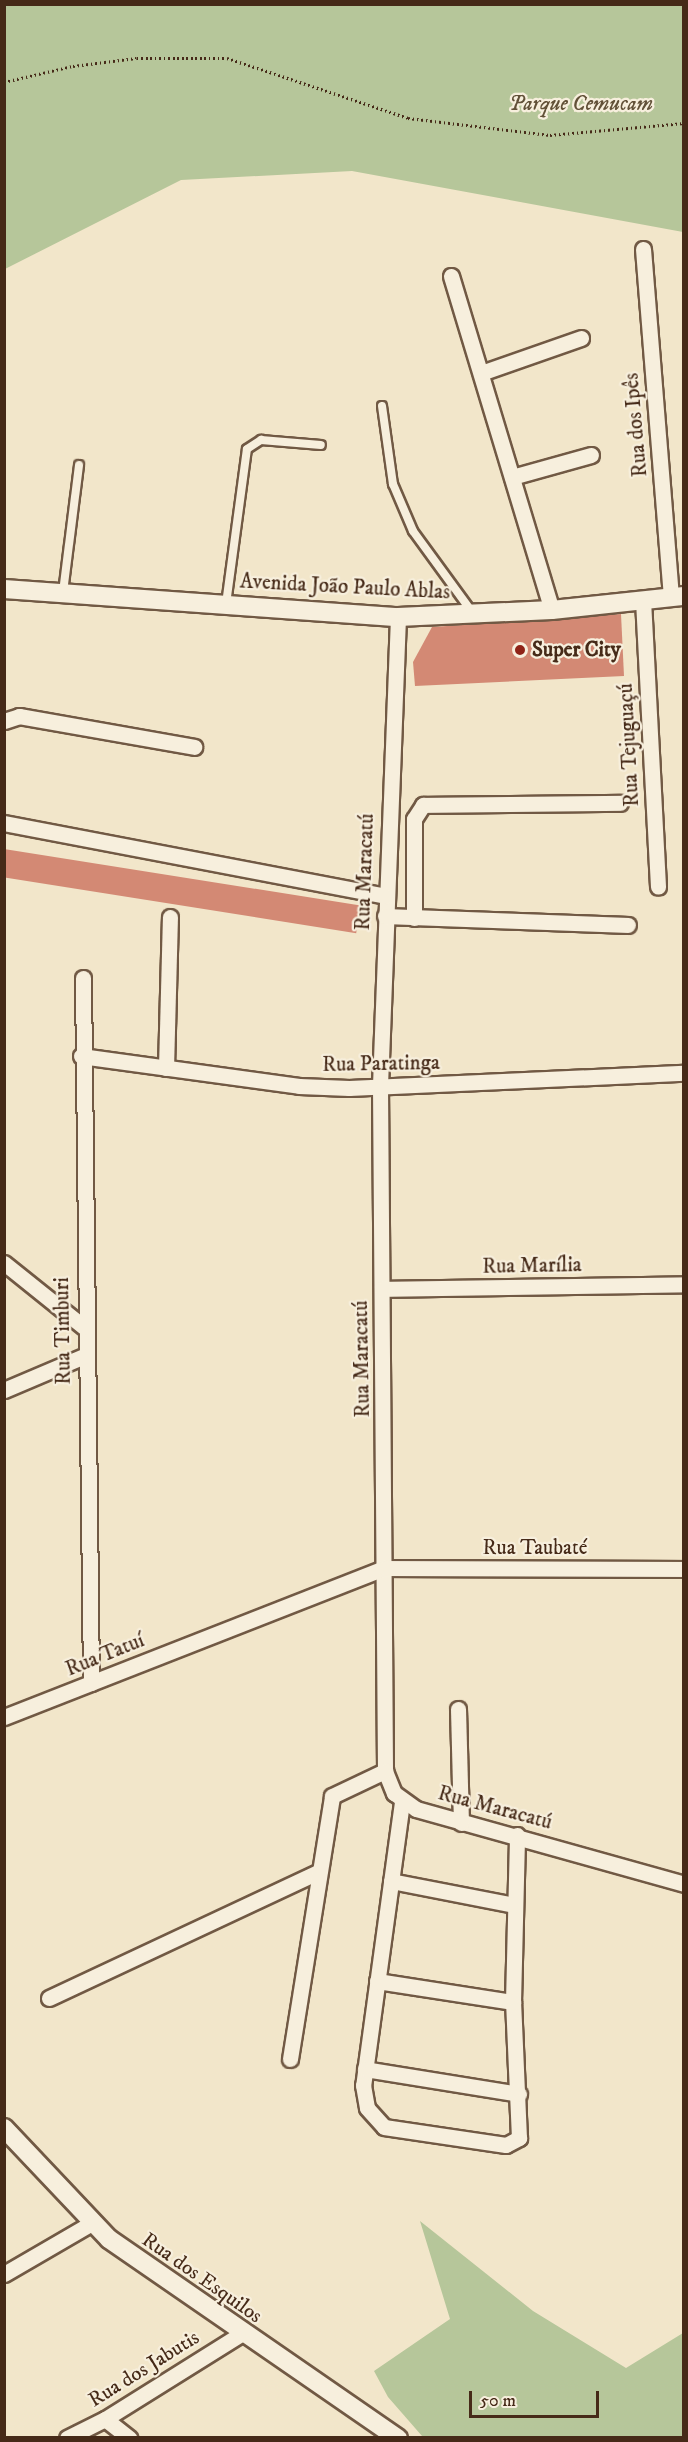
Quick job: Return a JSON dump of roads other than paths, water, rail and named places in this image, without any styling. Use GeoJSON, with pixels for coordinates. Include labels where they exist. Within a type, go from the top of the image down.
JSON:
{"type":"FeatureCollection","features":[{"type":"Feature","properties":{"kind":"street","name":"Rua dos Ipês"},"geometry":{"type":"LineString","coordinates":[[643,249],[677,596]]}},
{"type":"Feature","properties":{"kind":"street"},"geometry":{"type":"LineString","coordinates":[[451,276],[552,610]]}},
{"type":"Feature","properties":{"kind":"street"},"geometry":{"type":"LineString","coordinates":[[481,373],[581,338]]}},
{"type":"Feature","properties":{"kind":"street"},"geometry":{"type":"LineString","coordinates":[[512,477],[591,455]]}},
{"type":"Feature","properties":{"kind":"street","name":"Avenida João Paulo Ablas"},"geometry":{"type":"LineString","coordinates":[[4,589],[398,617],[552,610],[677,596]]}},
{"type":"Feature","properties":{"kind":"street","name":"Rua Tejuguaçú"},"geometry":{"type":"LineString","coordinates":[[643,600],[658,887]]}},
{"type":"Feature","properties":{"kind":"street","name":"Rua Maracatú"},"geometry":{"type":"LineString","coordinates":[[398,617],[380,1086],[385,1771],[402,1802],[461,1823],[517,1835],[684,1884]]}},
{"type":"Feature","properties":{"kind":"street"},"geometry":{"type":"LineString","coordinates":[[4,721],[20,716],[194,747]]}},
{"type":"Feature","properties":{"kind":"street"},"geometry":{"type":"LineString","coordinates":[[414,918],[414,819],[423,805],[620,803]]}},
{"type":"Feature","properties":{"kind":"street"},"geometry":{"type":"LineString","coordinates":[[4,823],[386,896]]}},
{"type":"Feature","properties":{"kind":"street"},"geometry":{"type":"LineString","coordinates":[[385,916],[628,925]]}},
{"type":"Feature","properties":{"kind":"street"},"geometry":{"type":"LineString","coordinates":[[166,1068],[170,917]]}},
{"type":"Feature","properties":{"kind":"street","name":"Rua Timburi"},"geometry":{"type":"LineString","coordinates":[[83,978],[81,1056],[84,1356],[91,1683]]}},
{"type":"Feature","properties":{"kind":"street","name":"Rua Paratinga"},"geometry":{"type":"LineString","coordinates":[[81,1056],[299,1086],[380,1086],[684,1073]]}},
{"type":"Feature","properties":{"kind":"street"},"geometry":{"type":"LineString","coordinates":[[4,1263],[84,1327]]}},
{"type":"Feature","properties":{"kind":"street","name":"Rua Marília"},"geometry":{"type":"LineString","coordinates":[[382,1290],[684,1284]]}},
{"type":"Feature","properties":{"kind":"street"},"geometry":{"type":"LineString","coordinates":[[4,1390],[84,1356]]}},
{"type":"Feature","properties":{"kind":"street","name":"Rua Taubaté"},"geometry":{"type":"LineString","coordinates":[[385,1568],[684,1569]]}},
{"type":"Feature","properties":{"kind":"street","name":"Rua Tatuí"},"geometry":{"type":"LineString","coordinates":[[4,1717],[220,1630],[385,1568]]}},
{"type":"Feature","properties":{"kind":"street"},"geometry":{"type":"LineString","coordinates":[[458,1709],[461,1823]]}},
{"type":"Feature","properties":{"kind":"street"},"geometry":{"type":"LineString","coordinates":[[290,2060],[318,1872],[332,1796],[385,1771]]}},
{"type":"Feature","properties":{"kind":"street"},"geometry":{"type":"LineString","coordinates":[[402,1802],[365,2069],[367,2108],[384,2127],[513,2144],[521,2127],[513,2002],[517,1835]]}},
{"type":"Feature","properties":{"kind":"street"},"geometry":{"type":"LineString","coordinates":[[49,1998],[318,1872]]}},
{"type":"Feature","properties":{"kind":"street"},"geometry":{"type":"LineString","coordinates":[[391,1881],[514,1905]]}},
{"type":"Feature","properties":{"kind":"street"},"geometry":{"type":"LineString","coordinates":[[377,1981],[513,2002]]}},
{"type":"Feature","properties":{"kind":"street"},"geometry":{"type":"LineString","coordinates":[[365,2069],[519,2094]]}},
{"type":"Feature","properties":{"kind":"street","name":"Rua dos Esquilos"},"geometry":{"type":"LineString","coordinates":[[4,2128],[90,2224],[241,2334],[398,2438]]}},
{"type":"Feature","properties":{"kind":"street"},"geometry":{"type":"LineString","coordinates":[[4,2274],[90,2224]]}},
{"type":"Feature","properties":{"kind":"street","name":"Rua dos Jabutis"},"geometry":{"type":"LineString","coordinates":[[67,2438],[105,2419],[241,2334]]}},
{"type":"Feature","properties":{"kind":"street"},"geometry":{"type":"LineString","coordinates":[[105,2419],[129,2438]]}},
{"type":"Feature","properties":{"kind":"lane"},"geometry":{"type":"LineString","coordinates":[[382,406],[393,484],[413,531],[475,615]]}},
{"type":"Feature","properties":{"kind":"lane"},"geometry":{"type":"LineString","coordinates":[[226,604],[247,449],[261,440],[321,445]]}},
{"type":"Feature","properties":{"kind":"lane"},"geometry":{"type":"LineString","coordinates":[[63,592],[79,465]]}},
{"type":"Feature","properties":{"kind":"place","name":"Super City"},"geometry":{"type":"Point","coordinates":[520,650]}},
{"type":"Feature","properties":{"kind":"park label","name":"Parque Cemucam"},"geometry":{"type":"Point","coordinates":[581,104]}}]}
